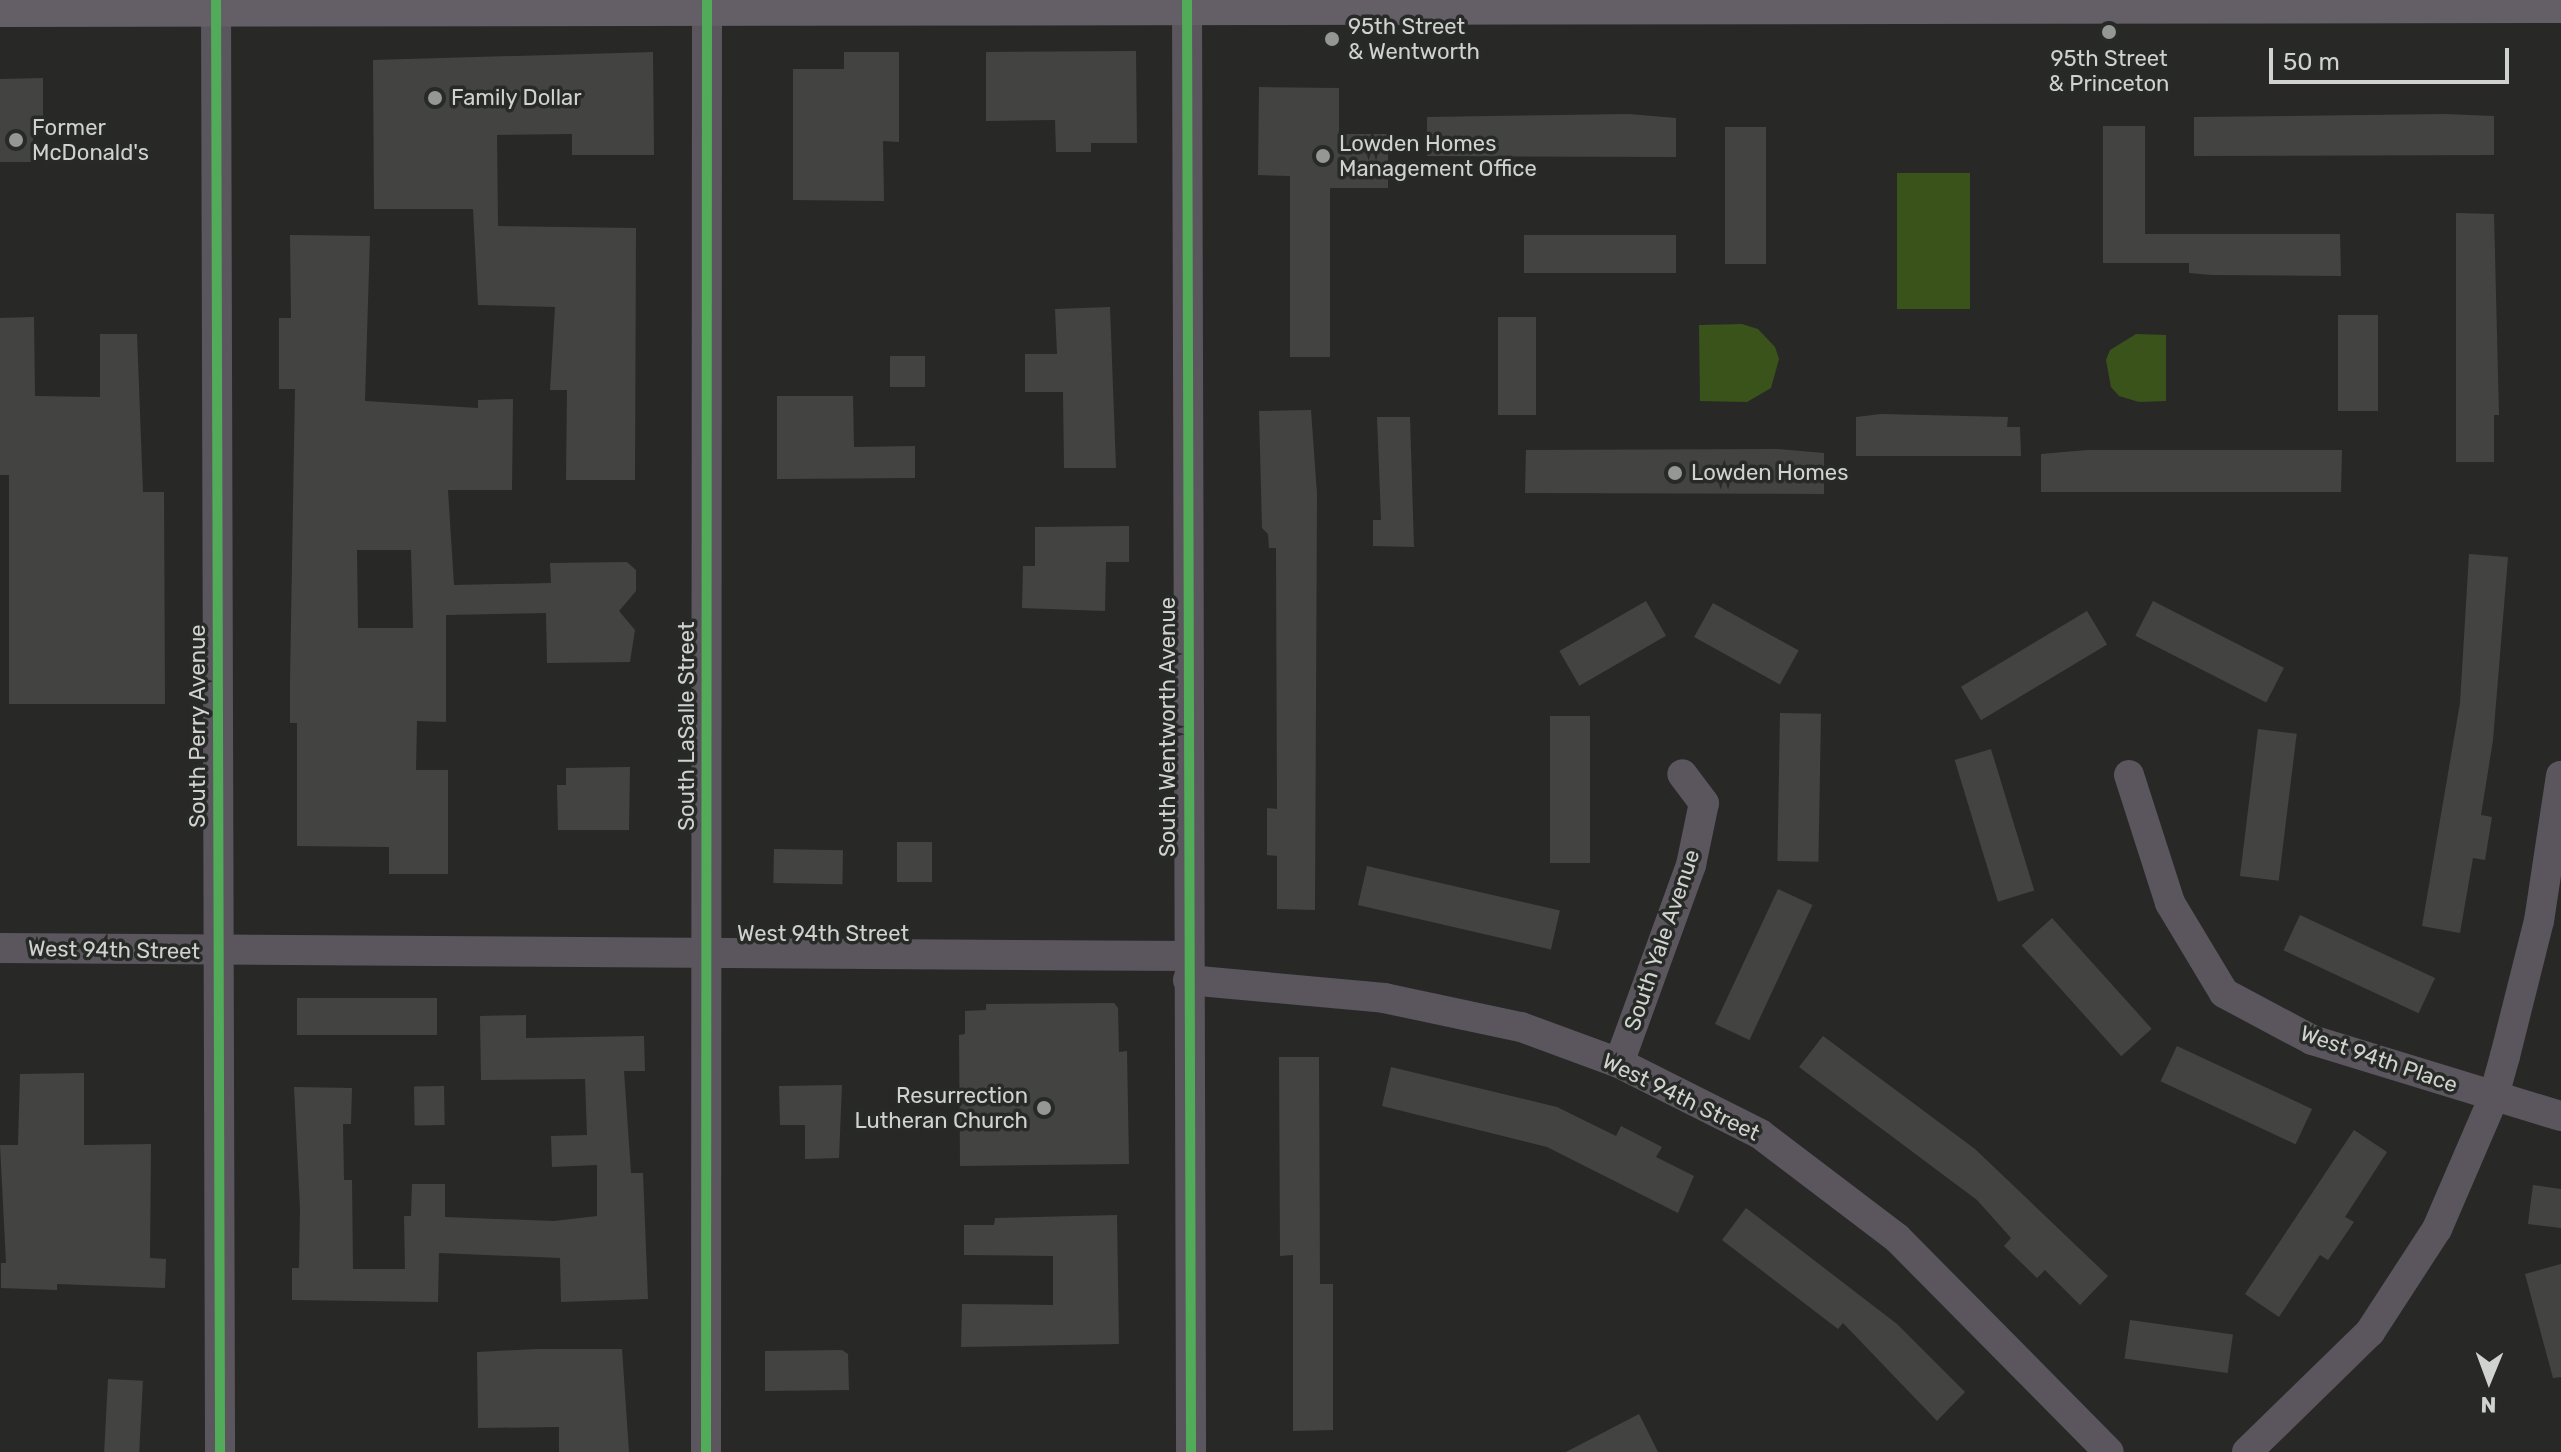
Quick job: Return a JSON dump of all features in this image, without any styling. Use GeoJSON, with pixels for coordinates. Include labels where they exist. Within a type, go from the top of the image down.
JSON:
{"type":"FeatureCollection","features":[{"type":"Feature","properties":{"kind":"main road"},"geometry":{"type":"LineString","coordinates":[[0,5],[707,1],[2561,1]]}},
{"type":"Feature","properties":{"kind":"street","name":"South LaSalle Street"},"geometry":{"type":"LineString","coordinates":[[706,1452],[707,1]]}},
{"type":"Feature","properties":{"kind":"street","name":"South Wentworth Avenue"},"geometry":{"type":"LineString","coordinates":[[1187,1],[1191,1452]]}},
{"type":"Feature","properties":{"kind":"street","name":"South Perry Avenue"},"geometry":{"type":"LineString","coordinates":[[216,2],[220,1452]]}},
{"type":"Feature","properties":{"kind":"street","name":"South Yale Avenue"},"geometry":{"type":"LineString","coordinates":[[1619,1063],[1691,865],[1704,803],[1682,774]]}},
{"type":"Feature","properties":{"kind":"street","name":"West 94th Place"},"geometry":{"type":"LineString","coordinates":[[2129,775],[2170,903],[2224,993],[2312,1040],[2493,1099],[2561,1116]]}},
{"type":"Feature","properties":{"kind":"street"},"geometry":{"type":"LineString","coordinates":[[2247,1452],[2370,1332],[2437,1229],[2493,1099],[2539,921],[2561,776]]}},
{"type":"Feature","properties":{"kind":"street","name":"West 94th Street"},"geometry":{"type":"LineString","coordinates":[[0,948],[707,953],[1188,968],[1384,998],[1521,1027],[1619,1063],[1760,1134],[1897,1238],[2109,1452]]}},
{"type":"Feature","properties":{"kind":"green space"},"geometry":{"type":"Polygon","coordinates":[[[1897,173],[1970,173],[1970,309],[1897,309],[1897,173]]]}},
{"type":"Feature","properties":{"kind":"green space"},"geometry":{"type":"Polygon","coordinates":[[[1742,324],[1758,329],[1775,347],[1779,359],[1771,388],[1747,402],[1700,401],[1699,325],[1742,324]]]}},
{"type":"Feature","properties":{"kind":"green space"},"geometry":{"type":"Polygon","coordinates":[[[2136,334],[2166,335],[2166,401],[2139,402],[2119,396],[2111,387],[2106,360],[2110,350],[2136,334]]]}},
{"type":"Feature","properties":{"kind":"building"},"geometry":{"type":"Polygon","coordinates":[[[1136,51],[1137,143],[1091,143],[1091,152],[1056,152],[1055,120],[986,121],[986,52],[1136,51]]]}},
{"type":"Feature","properties":{"kind":"building"},"geometry":{"type":"Polygon","coordinates":[[[653,52],[654,155],[572,155],[572,134],[497,135],[498,226],[636,228],[635,480],[566,480],[567,390],[550,390],[555,307],[478,305],[473,209],[374,209],[373,60],[653,52]]]}},
{"type":"Feature","properties":{"kind":"building"},"geometry":{"type":"Polygon","coordinates":[[[844,52],[899,52],[899,142],[883,141],[884,201],[793,200],[793,69],[844,69],[844,52]]]}},
{"type":"Feature","properties":{"kind":"building","name":"Former McDonald's"},"geometry":{"type":"Polygon","coordinates":[[[43,78],[43,118],[33,118],[33,162],[0,162],[0,79],[43,78]]]}},
{"type":"Feature","properties":{"kind":"building"},"geometry":{"type":"Polygon","coordinates":[[[1259,87],[1339,88],[1339,134],[1388,134],[1388,188],[1330,188],[1330,357],[1290,357],[1290,176],[1258,175],[1259,87]]]}},
{"type":"Feature","properties":{"kind":"building"},"geometry":{"type":"Polygon","coordinates":[[[1629,114],[1676,118],[1676,157],[1427,156],[1427,117],[1629,114]]]}},
{"type":"Feature","properties":{"kind":"building"},"geometry":{"type":"Polygon","coordinates":[[[2494,116],[2494,155],[2194,156],[2194,117],[2494,116]]]}},
{"type":"Feature","properties":{"kind":"building"},"geometry":{"type":"Polygon","coordinates":[[[2103,126],[2145,126],[2145,234],[2340,234],[2341,276],[2212,275],[2189,273],[2189,263],[2103,263],[2103,126]]]}},
{"type":"Feature","properties":{"kind":"building"},"geometry":{"type":"Polygon","coordinates":[[[1725,127],[1766,127],[1766,264],[1725,264],[1725,127]]]}},
{"type":"Feature","properties":{"kind":"building"},"geometry":{"type":"Polygon","coordinates":[[[2456,213],[2494,214],[2499,415],[2494,415],[2494,462],[2456,462],[2456,213]]]}},
{"type":"Feature","properties":{"kind":"building"},"geometry":{"type":"Polygon","coordinates":[[[290,235],[370,236],[365,401],[478,408],[478,400],[513,399],[512,490],[448,490],[454,585],[551,583],[550,563],[627,562],[636,570],[636,591],[619,611],[635,630],[630,662],[547,663],[546,613],[446,615],[446,722],[417,721],[416,770],[448,770],[448,874],[389,874],[389,847],[297,846],[297,723],[290,723],[295,389],[279,389],[279,318],[291,318],[290,235]],[[357,550],[358,628],[413,628],[411,550],[357,550]]]}},
{"type":"Feature","properties":{"kind":"building"},"geometry":{"type":"Polygon","coordinates":[[[1524,235],[1676,235],[1676,273],[1524,273],[1524,235]]]}},
{"type":"Feature","properties":{"kind":"building"},"geometry":{"type":"Polygon","coordinates":[[[1110,307],[1116,468],[1064,468],[1063,392],[1025,392],[1025,354],[1057,354],[1055,309],[1110,307]]]}},
{"type":"Feature","properties":{"kind":"building"},"geometry":{"type":"Polygon","coordinates":[[[2338,315],[2378,315],[2378,411],[2338,411],[2338,315]]]}},
{"type":"Feature","properties":{"kind":"building"},"geometry":{"type":"Polygon","coordinates":[[[34,317],[35,396],[100,397],[100,334],[137,334],[143,492],[164,492],[165,704],[9,704],[9,475],[0,475],[0,318],[34,317]]]}},
{"type":"Feature","properties":{"kind":"building"},"geometry":{"type":"Polygon","coordinates":[[[1498,317],[1536,317],[1536,415],[1498,415],[1498,317]]]}},
{"type":"Feature","properties":{"kind":"building"},"geometry":{"type":"Polygon","coordinates":[[[890,356],[925,356],[925,387],[890,387],[890,356]]]}},
{"type":"Feature","properties":{"kind":"building"},"geometry":{"type":"Polygon","coordinates":[[[777,396],[853,396],[854,447],[915,446],[915,478],[777,479],[777,396]]]}},
{"type":"Feature","properties":{"kind":"building"},"geometry":{"type":"Polygon","coordinates":[[[1311,410],[1317,494],[1315,910],[1277,909],[1277,856],[1267,855],[1267,808],[1277,809],[1276,548],[1269,548],[1268,534],[1262,528],[1259,411],[1311,410]]]}},
{"type":"Feature","properties":{"kind":"building","name":"Lowden Homes"},"geometry":{"type":"Polygon","coordinates":[[[1881,414],[2008,417],[2007,427],[2020,427],[2021,456],[1856,456],[1856,417],[1881,414]]]}},
{"type":"Feature","properties":{"kind":"building"},"geometry":{"type":"Polygon","coordinates":[[[1377,417],[1410,417],[1414,547],[1373,546],[1373,520],[1381,520],[1377,417]]]}},
{"type":"Feature","properties":{"kind":"building","name":"Lowden Homes"},"geometry":{"type":"Polygon","coordinates":[[[1777,449],[1824,453],[1824,494],[1525,493],[1526,450],[1777,449]]]}},
{"type":"Feature","properties":{"kind":"building"},"geometry":{"type":"Polygon","coordinates":[[[2087,450],[2342,450],[2341,492],[2041,492],[2041,454],[2087,450]]]}},
{"type":"Feature","properties":{"kind":"building"},"geometry":{"type":"Polygon","coordinates":[[[1129,526],[1129,562],[1106,562],[1105,611],[1022,608],[1023,566],[1035,566],[1035,527],[1129,526]]]}},
{"type":"Feature","properties":{"kind":"building"},"geometry":{"type":"Polygon","coordinates":[[[2469,554],[2508,557],[2493,740],[2481,815],[2492,817],[2485,860],[2473,858],[2460,933],[2422,926],[2460,703],[2469,554]]]}},
{"type":"Feature","properties":{"kind":"building"},"geometry":{"type":"Polygon","coordinates":[[[1646,601],[1666,636],[1579,686],[1559,651],[1646,601]]]}},
{"type":"Feature","properties":{"kind":"building"},"geometry":{"type":"Polygon","coordinates":[[[2153,601],[2284,668],[2266,702],[2135,636],[2153,601]]]}},
{"type":"Feature","properties":{"kind":"building"},"geometry":{"type":"Polygon","coordinates":[[[1713,603],[1799,651],[1780,685],[1694,637],[1713,603]]]}},
{"type":"Feature","properties":{"kind":"building"},"geometry":{"type":"Polygon","coordinates":[[[2087,611],[2107,644],[1981,720],[1961,687],[2087,611]]]}},
{"type":"Feature","properties":{"kind":"building"},"geometry":{"type":"Polygon","coordinates":[[[1780,713],[1821,714],[1818,862],[1777,861],[1780,713]]]}},
{"type":"Feature","properties":{"kind":"building"},"geometry":{"type":"Polygon","coordinates":[[[1550,716],[1590,716],[1590,863],[1550,863],[1550,716]]]}},
{"type":"Feature","properties":{"kind":"building"},"geometry":{"type":"Polygon","coordinates":[[[2258,729],[2297,734],[2279,881],[2240,876],[2258,729]]]}},
{"type":"Feature","properties":{"kind":"building"},"geometry":{"type":"Polygon","coordinates":[[[1991,749],[2034,891],[1998,902],[1955,760],[1991,749]]]}},
{"type":"Feature","properties":{"kind":"building"},"geometry":{"type":"Polygon","coordinates":[[[630,767],[629,830],[558,830],[557,785],[566,785],[566,768],[630,767]]]}},
{"type":"Feature","properties":{"kind":"building"},"geometry":{"type":"Polygon","coordinates":[[[897,842],[932,842],[932,882],[897,882],[897,842]]]}},
{"type":"Feature","properties":{"kind":"building"},"geometry":{"type":"Polygon","coordinates":[[[774,849],[843,850],[842,884],[773,883],[774,849]]]}},
{"type":"Feature","properties":{"kind":"building"},"geometry":{"type":"Polygon","coordinates":[[[1367,866],[1560,911],[1551,950],[1358,905],[1367,866]]]}},
{"type":"Feature","properties":{"kind":"building"},"geometry":{"type":"Polygon","coordinates":[[[1778,889],[1812,905],[1749,1040],[1715,1024],[1778,889]]]}},
{"type":"Feature","properties":{"kind":"building"},"geometry":{"type":"Polygon","coordinates":[[[2300,915],[2435,978],[2419,1013],[2284,950],[2300,915]]]}},
{"type":"Feature","properties":{"kind":"building"},"geometry":{"type":"Polygon","coordinates":[[[2052,918],[2152,1029],[2121,1056],[2022,945],[2052,918]]]}},
{"type":"Feature","properties":{"kind":"building"},"geometry":{"type":"Polygon","coordinates":[[[297,998],[437,998],[437,1035],[297,1035],[297,998]]]}},
{"type":"Feature","properties":{"kind":"building","name":"Resurrection Lutheran Church"},"geometry":{"type":"Polygon","coordinates":[[[1114,1003],[1118,1008],[1119,1052],[1127,1051],[1129,1164],[960,1166],[959,1035],[965,1034],[965,1011],[986,1010],[986,1004],[1114,1003]]]}},
{"type":"Feature","properties":{"kind":"building"},"geometry":{"type":"Polygon","coordinates":[[[526,1015],[526,1038],[644,1036],[645,1071],[624,1071],[631,1173],[643,1173],[648,1299],[561,1302],[560,1258],[439,1253],[438,1302],[292,1300],[292,1268],[299,1268],[300,1209],[294,1087],[352,1088],[351,1124],[343,1124],[344,1180],[352,1180],[353,1269],[405,1269],[404,1216],[411,1216],[412,1184],[445,1184],[445,1217],[554,1221],[597,1216],[597,1165],[552,1167],[551,1136],[587,1135],[585,1079],[481,1080],[480,1016],[526,1015]]]}},
{"type":"Feature","properties":{"kind":"building"},"geometry":{"type":"Polygon","coordinates":[[[1823,1036],[1975,1149],[2108,1276],[2080,1305],[2045,1270],[2037,1278],[2004,1246],[2011,1238],[1977,1200],[1799,1067],[1823,1036]]]}},
{"type":"Feature","properties":{"kind":"building"},"geometry":{"type":"Polygon","coordinates":[[[2177,1046],[2312,1109],[2296,1144],[2161,1081],[2177,1046]]]}},
{"type":"Feature","properties":{"kind":"building"},"geometry":{"type":"Polygon","coordinates":[[[1279,1057],[1319,1057],[1320,1284],[1333,1284],[1333,1430],[1293,1431],[1293,1255],[1280,1256],[1279,1057]]]}},
{"type":"Feature","properties":{"kind":"building"},"geometry":{"type":"Polygon","coordinates":[[[1391,1067],[1557,1107],[1616,1136],[1621,1126],[1662,1147],[1656,1157],[1694,1176],[1678,1213],[1547,1147],[1382,1106],[1391,1067]]]}},
{"type":"Feature","properties":{"kind":"building"},"geometry":{"type":"Polygon","coordinates":[[[84,1073],[84,1145],[151,1144],[150,1258],[166,1259],[165,1288],[57,1284],[57,1290],[1,1288],[1,1263],[6,1263],[0,1145],[18,1145],[20,1074],[84,1073]]]}},
{"type":"Feature","properties":{"kind":"building"},"geometry":{"type":"Polygon","coordinates":[[[842,1085],[839,1158],[805,1159],[805,1125],[780,1125],[779,1086],[842,1085]]]}},
{"type":"Feature","properties":{"kind":"building"},"geometry":{"type":"Polygon","coordinates":[[[444,1086],[445,1125],[415,1126],[414,1087],[444,1086]]]}},
{"type":"Feature","properties":{"kind":"building"},"geometry":{"type":"Polygon","coordinates":[[[2354,1130],[2387,1152],[2345,1217],[2354,1222],[2328,1260],[2320,1255],[2279,1317],[2245,1294],[2354,1130]]]}},
{"type":"Feature","properties":{"kind":"building"},"geometry":{"type":"Polygon","coordinates":[[[2533,1185],[2561,1189],[2561,1228],[2528,1224],[2533,1185]]]}},
{"type":"Feature","properties":{"kind":"building"},"geometry":{"type":"Polygon","coordinates":[[[1746,1208],[1897,1324],[1965,1392],[1937,1421],[1843,1323],[1838,1329],[1722,1240],[1746,1208]]]}},
{"type":"Feature","properties":{"kind":"building"},"geometry":{"type":"Polygon","coordinates":[[[1117,1215],[1119,1344],[961,1347],[962,1304],[1053,1305],[1053,1256],[964,1255],[964,1225],[994,1225],[995,1218],[1117,1215]]]}},
{"type":"Feature","properties":{"kind":"building"},"geometry":{"type":"Polygon","coordinates":[[[2561,1264],[2561,1377],[2553,1378],[2525,1274],[2561,1264]]]}},
{"type":"Feature","properties":{"kind":"building"},"geometry":{"type":"Polygon","coordinates":[[[2130,1320],[2233,1334],[2228,1373],[2125,1359],[2130,1320]]]}},
{"type":"Feature","properties":{"kind":"building"},"geometry":{"type":"Polygon","coordinates":[[[622,1349],[629,1452],[559,1452],[559,1427],[478,1428],[477,1352],[622,1349]]]}},
{"type":"Feature","properties":{"kind":"building"},"geometry":{"type":"Polygon","coordinates":[[[842,1350],[848,1354],[849,1390],[765,1391],[765,1351],[842,1350]]]}},
{"type":"Feature","properties":{"kind":"building"},"geometry":{"type":"Polygon","coordinates":[[[108,1379],[143,1381],[139,1452],[104,1452],[108,1379]]]}},
{"type":"Feature","properties":{"kind":"building"},"geometry":{"type":"Polygon","coordinates":[[[1639,1414],[1658,1452],[1566,1452],[1639,1414]]]}},
{"type":"Feature","properties":{"kind":"cycle path"},"geometry":{"type":"LineString","coordinates":[[216,0],[220,1452]]}},
{"type":"Feature","properties":{"kind":"cycle path"},"geometry":{"type":"LineString","coordinates":[[706,1452],[707,0]]}},
{"type":"Feature","properties":{"kind":"cycle path"},"geometry":{"type":"LineString","coordinates":[[1187,0],[1191,1452]]}},
{"type":"Feature","properties":{"kind":"place","name":"95th Street & Princeton"},"geometry":{"type":"Point","coordinates":[2109,32]}},
{"type":"Feature","properties":{"kind":"place","name":"95th Street & Wentworth"},"geometry":{"type":"Point","coordinates":[1332,39]}},
{"type":"Feature","properties":{"kind":"place","name":"Family Dollar"},"geometry":{"type":"Point","coordinates":[435,98]}},
{"type":"Feature","properties":{"kind":"place","name":"Former McDonald's"},"geometry":{"type":"Point","coordinates":[16,140]}},
{"type":"Feature","properties":{"kind":"place","name":"Lowden Homes Management Office"},"geometry":{"type":"Point","coordinates":[1323,156]}},
{"type":"Feature","properties":{"kind":"place","name":"Lowden Homes"},"geometry":{"type":"Point","coordinates":[1675,473]}},
{"type":"Feature","properties":{"kind":"place","name":"Resurrection Lutheran Church"},"geometry":{"type":"Point","coordinates":[1044,1108]}}]}
